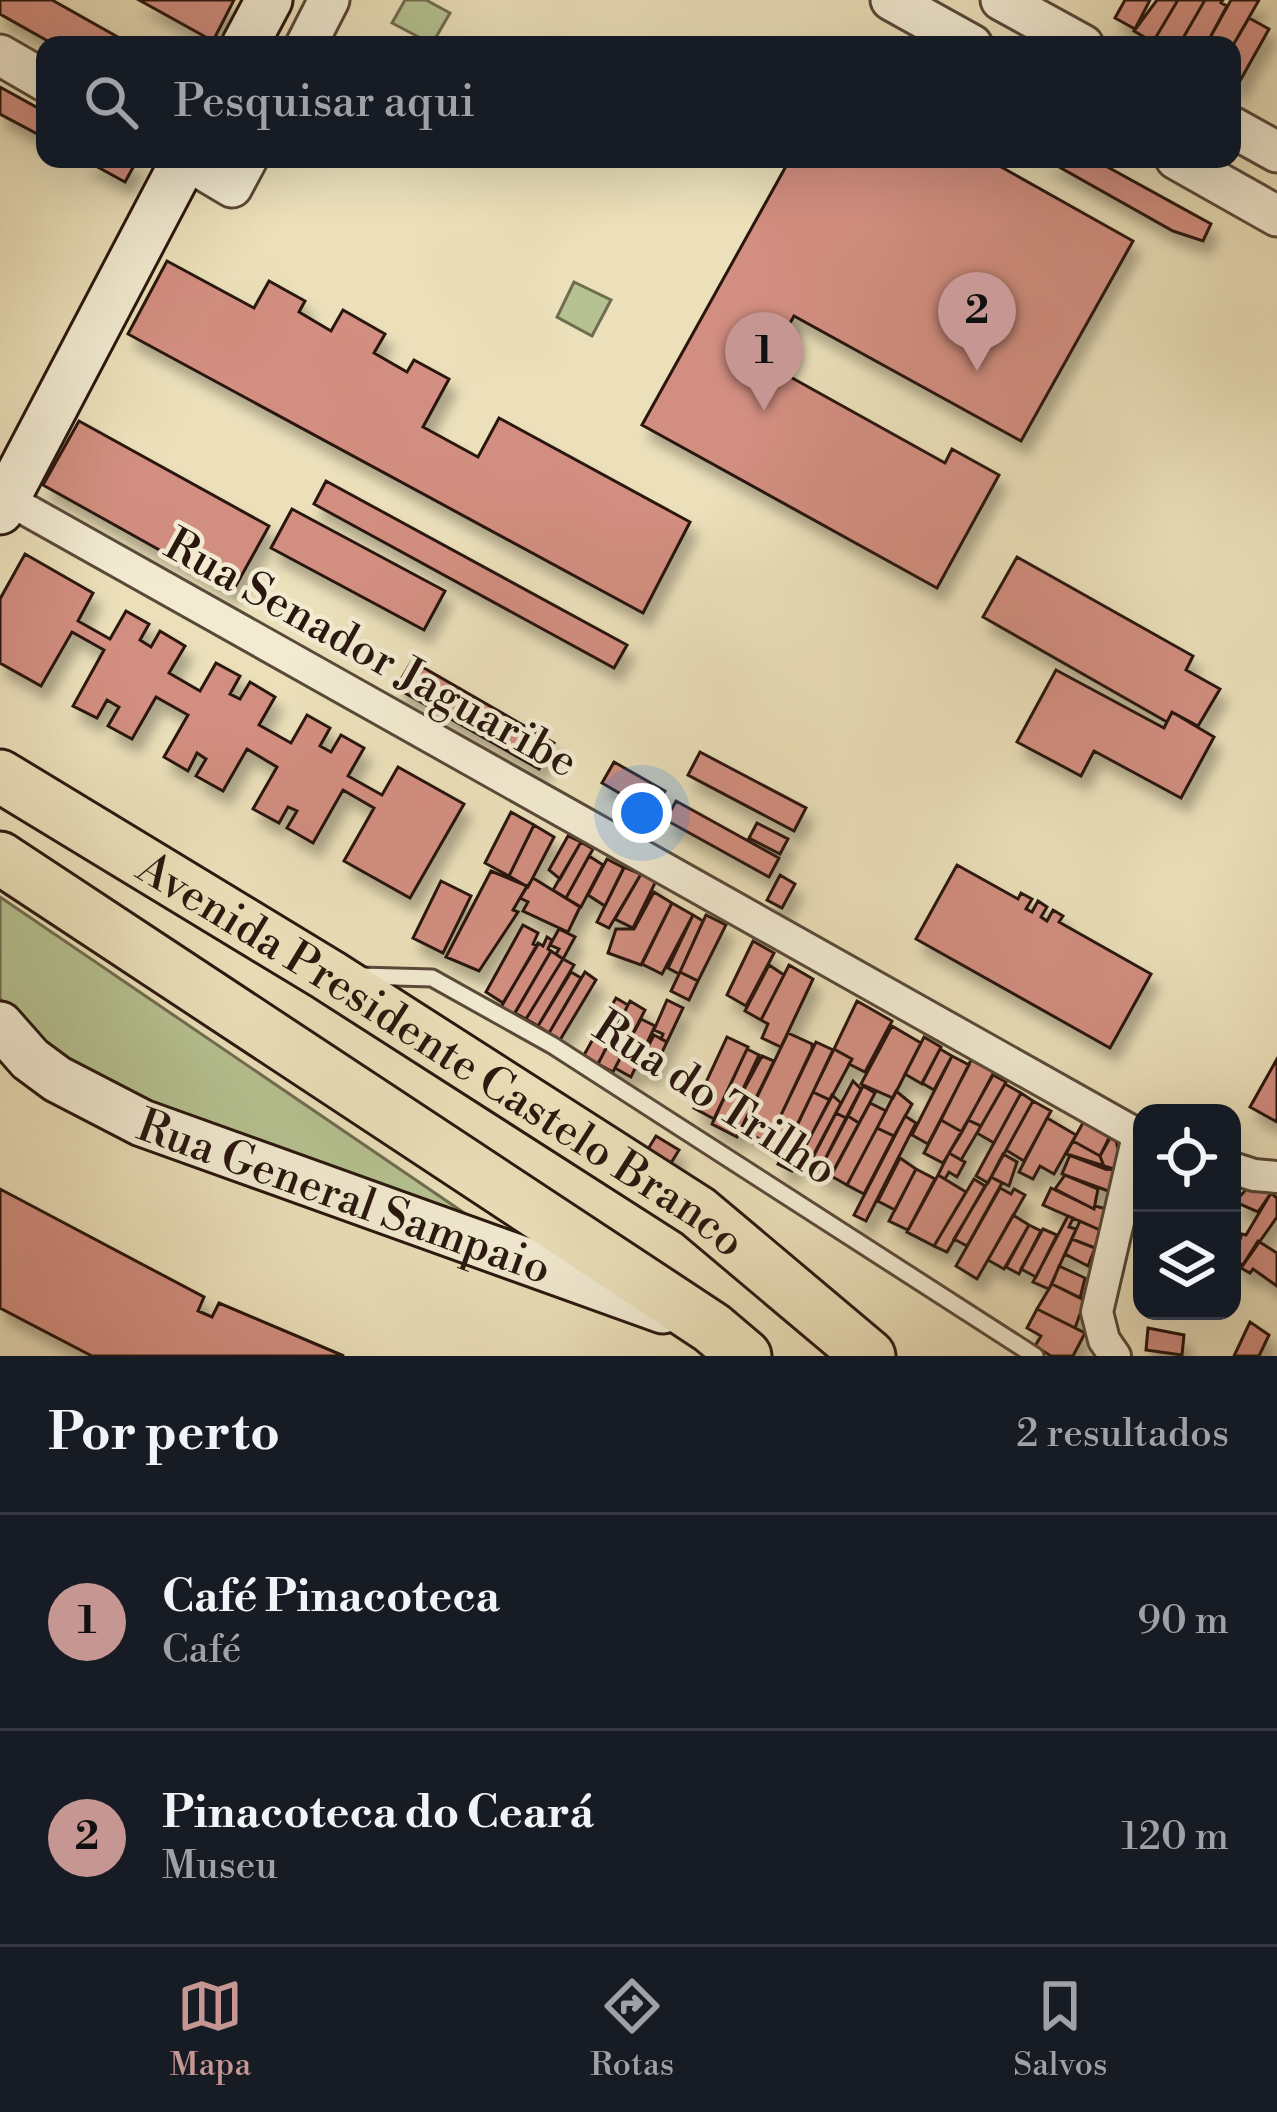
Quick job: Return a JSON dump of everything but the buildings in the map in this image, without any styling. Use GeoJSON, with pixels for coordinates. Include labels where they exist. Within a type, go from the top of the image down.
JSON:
{"type":"FeatureCollection","features":[{"type":"Feature","properties":{"kind":"main road"},"geometry":{"type":"LineString","coordinates":[[250,36],[268,0]]}},
{"type":"Feature","properties":{"kind":"main road"},"geometry":{"type":"LineString","coordinates":[[2,501],[180,168]]}},
{"type":"Feature","properties":{"kind":"main road","name":"Avenida Presidente Castelo Branco"},"geometry":{"type":"LineString","coordinates":[[0,776],[328,975],[698,1212],[869,1356]]}},
{"type":"Feature","properties":{"kind":"main road","name":"Avenida Presidente Castelo Branco"},"geometry":{"type":"LineString","coordinates":[[0,858],[728,1342]]}},
{"type":"Feature","properties":{"kind":"main road","name":"Rua General Sampaio"},"geometry":{"type":"LineString","coordinates":[[0,1025],[30,1059],[57,1078],[142,1123],[728,1342]]}},
{"type":"Feature","properties":{"kind":"street"},"geometry":{"type":"LineString","coordinates":[[311,36],[329,0]]}},
{"type":"Feature","properties":{"kind":"street"},"geometry":{"type":"LineString","coordinates":[[891,0],[956,36]]}},
{"type":"Feature","properties":{"kind":"street"},"geometry":{"type":"LineString","coordinates":[[1001,0],[1067,36]]}},
{"type":"Feature","properties":{"kind":"street"},"geometry":{"type":"LineString","coordinates":[[0,55],[36,76]]}},
{"type":"Feature","properties":{"kind":"street"},"geometry":{"type":"LineString","coordinates":[[1241,133],[1277,152]]}},
{"type":"Feature","properties":{"kind":"street"},"geometry":{"type":"LineString","coordinates":[[1192,168],[1277,215]]}},
{"type":"Feature","properties":{"kind":"street","name":"Rua Senador Jaguaribe"},"geometry":{"type":"LineString","coordinates":[[2,501],[1133,1132]]}},
{"type":"Feature","properties":{"kind":"street"},"geometry":{"type":"LineString","coordinates":[[1115,1356],[1104,1340],[1096,1312],[1133,1164]]}},
{"type":"Feature","properties":{"kind":"street"},"geometry":{"type":"LineString","coordinates":[[1241,1171],[1277,1177]]}},
{"type":"Feature","properties":{"kind":"lane","name":"Rua do Trilho"},"geometry":{"type":"LineString","coordinates":[[328,975],[432,978],[552,1045],[1035,1356]]}},
{"type":"Feature","properties":{"kind":"green space"},"geometry":{"type":"Polygon","coordinates":[[[405,0],[426,0],[450,13],[437,36],[417,36],[392,23],[405,0]]]}},
{"type":"Feature","properties":{"kind":"green space"},"geometry":{"type":"Polygon","coordinates":[[[574,282],[611,300],[592,336],[557,317],[574,282]]]}},
{"type":"Feature","properties":{"kind":"green space"},"geometry":{"type":"Polygon","coordinates":[[[0,897],[479,1223],[173,1112],[56,1052],[0,998],[0,897]]]}},
{"type":"Feature","properties":{"kind":"place","name":"Pinacoteca do Ceará"},"geometry":{"type":"Point","coordinates":[977,371]}},
{"type":"Feature","properties":{"kind":"place","name":"Café Pinacoteca"},"geometry":{"type":"Point","coordinates":[764,411]}}]}
